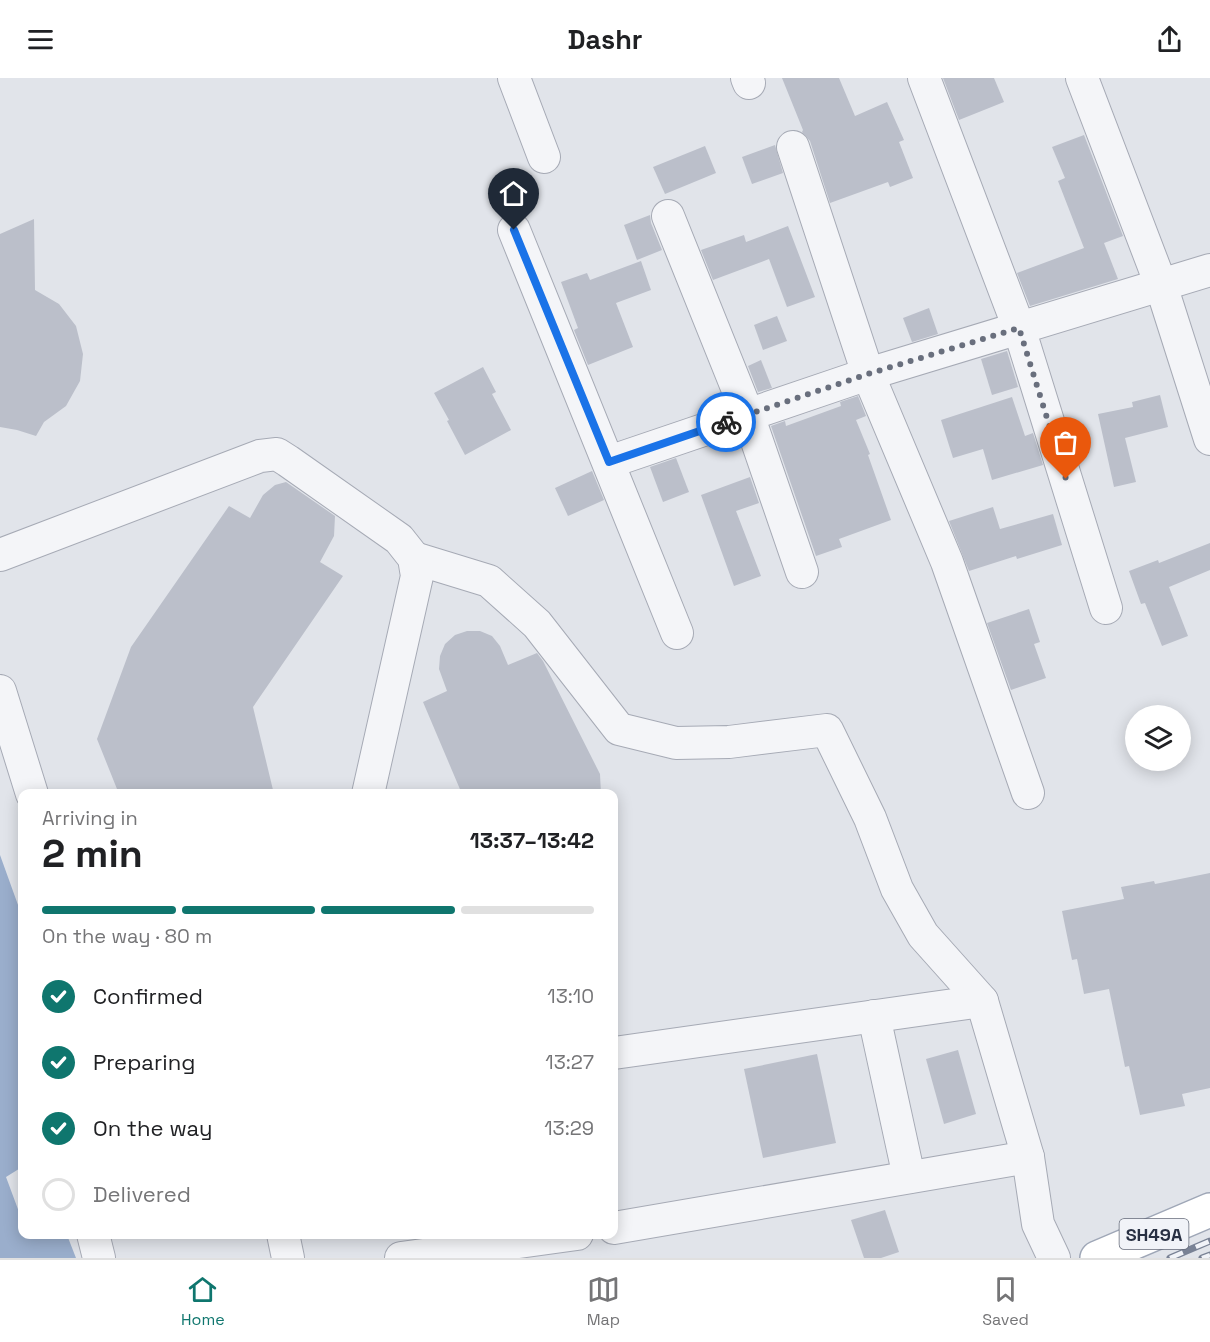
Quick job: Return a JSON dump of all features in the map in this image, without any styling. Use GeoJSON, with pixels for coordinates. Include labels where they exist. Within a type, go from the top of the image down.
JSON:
{"type":"FeatureCollection","features":[{"type":"Feature","properties":{"kind":"main road","name":"SH49A"},"geometry":{"type":"LineString","coordinates":[[1097,1258],[1210,1210]]}},
{"type":"Feature","properties":{"kind":"street"},"geometry":{"type":"LineString","coordinates":[[514,78],[544,157]]}},
{"type":"Feature","properties":{"kind":"street"},"geometry":{"type":"LineString","coordinates":[[924,78],[1019,328],[1106,608]]}},
{"type":"Feature","properties":{"kind":"street"},"geometry":{"type":"LineString","coordinates":[[1082,78],[1161,285],[1210,439]]}},
{"type":"Feature","properties":{"kind":"street"},"geometry":{"type":"LineString","coordinates":[[793,147],[868,374],[947,562],[1028,793]]}},
{"type":"Feature","properties":{"kind":"street"},"geometry":{"type":"LineString","coordinates":[[668,216],[748,415],[802,572]]}},
{"type":"Feature","properties":{"kind":"street"},"geometry":{"type":"LineString","coordinates":[[514,230],[677,633]]}},
{"type":"Feature","properties":{"kind":"street"},"geometry":{"type":"LineString","coordinates":[[609,462],[868,374],[1210,270]]}},
{"type":"Feature","properties":{"kind":"street"},"geometry":{"type":"LineString","coordinates":[[0,555],[260,456],[277,454],[399,539],[414,558],[417,576],[369,789]]}},
{"type":"Feature","properties":{"kind":"street"},"geometry":{"type":"LineString","coordinates":[[414,558],[489,581],[537,624],[619,729],[676,743],[729,742],[827,730],[870,818],[897,889],[923,935],[982,1001],[1028,1157],[1038,1224],[1054,1258]]}},
{"type":"Feature","properties":{"kind":"street"},"geometry":{"type":"LineString","coordinates":[[0,691],[8,745],[30,789]]}},
{"type":"Feature","properties":{"kind":"street"},"geometry":{"type":"LineString","coordinates":[[618,1052],[982,1001]]}},
{"type":"Feature","properties":{"kind":"street"},"geometry":{"type":"LineString","coordinates":[[874,1016],[909,1177]]}},
{"type":"Feature","properties":{"kind":"street"},"geometry":{"type":"LineString","coordinates":[[618,1227],[1028,1157]]}},
{"type":"Feature","properties":{"kind":"street"},"geometry":{"type":"LineString","coordinates":[[94,1239],[99,1258]]}},
{"type":"Feature","properties":{"kind":"street"},"geometry":{"type":"LineString","coordinates":[[284,1239],[288,1258]]}},
{"type":"Feature","properties":{"kind":"street"},"geometry":{"type":"LineString","coordinates":[[401,1258],[540,1239]]}},
{"type":"Feature","properties":{"kind":"water"},"geometry":{"type":"Polygon","coordinates":[[[0,855],[18,905],[18,1170],[6,1177],[18,1209],[18,1239],[69,1239],[76,1258],[0,1258],[0,855]]]}},
{"type":"Feature","properties":{"kind":"building"},"geometry":{"type":"Polygon","coordinates":[[[782,78],[839,78],[855,116],[887,102],[904,140],[899,142],[913,178],[890,187],[888,182],[830,203],[810,141],[802,132],[782,78]]]}},
{"type":"Feature","properties":{"kind":"building"},"geometry":{"type":"Polygon","coordinates":[[[943,78],[994,78],[1004,102],[959,120],[943,78]]]}},
{"type":"Feature","properties":{"kind":"building"},"geometry":{"type":"Polygon","coordinates":[[[1084,135],[1123,236],[1104,243],[1118,279],[1030,306],[1017,273],[1084,248],[1058,181],[1065,178],[1052,147],[1084,135]]]}},
{"type":"Feature","properties":{"kind":"building"},"geometry":{"type":"Polygon","coordinates":[[[775,145],[783,173],[752,184],[742,157],[775,145]]]}},
{"type":"Feature","properties":{"kind":"building"},"geometry":{"type":"Polygon","coordinates":[[[705,146],[716,173],[665,194],[653,167],[705,146]]]}},
{"type":"Feature","properties":{"kind":"building"},"geometry":{"type":"Polygon","coordinates":[[[650,215],[662,250],[637,260],[624,225],[650,215]]]}},
{"type":"Feature","properties":{"kind":"building"},"geometry":{"type":"Polygon","coordinates":[[[34,219],[35,290],[59,304],[76,326],[83,354],[80,381],[66,406],[44,422],[36,436],[0,427],[0,234],[34,219]]]}},
{"type":"Feature","properties":{"kind":"building"},"geometry":{"type":"Polygon","coordinates":[[[788,226],[815,297],[787,307],[769,259],[713,280],[701,250],[744,235],[746,242],[788,226]]]}},
{"type":"Feature","properties":{"kind":"building"},"geometry":{"type":"Polygon","coordinates":[[[641,261],[651,290],[616,303],[633,347],[588,365],[574,330],[578,328],[561,282],[587,273],[590,280],[641,261]]]}},
{"type":"Feature","properties":{"kind":"building"},"geometry":{"type":"Polygon","coordinates":[[[929,308],[938,334],[912,342],[903,318],[929,308]]]}},
{"type":"Feature","properties":{"kind":"building"},"geometry":{"type":"Polygon","coordinates":[[[777,316],[787,341],[763,350],[754,325],[777,316]]]}},
{"type":"Feature","properties":{"kind":"building"},"geometry":{"type":"Polygon","coordinates":[[[1007,351],[1018,387],[992,395],[981,359],[1007,351]]]}},
{"type":"Feature","properties":{"kind":"building"},"geometry":{"type":"Polygon","coordinates":[[[761,360],[772,388],[758,392],[748,366],[761,360]]]}},
{"type":"Feature","properties":{"kind":"building"},"geometry":{"type":"Polygon","coordinates":[[[483,367],[496,392],[492,394],[511,430],[465,455],[434,393],[483,367]]]}},
{"type":"Feature","properties":{"kind":"building"},"geometry":{"type":"Polygon","coordinates":[[[1160,395],[1168,427],[1125,438],[1136,482],[1114,487],[1098,414],[1133,407],[1132,402],[1160,395]]]}},
{"type":"Feature","properties":{"kind":"building"},"geometry":{"type":"Polygon","coordinates":[[[858,396],[866,416],[856,420],[870,454],[868,455],[891,520],[839,539],[842,547],[816,556],[771,426],[785,421],[786,426],[841,406],[840,402],[858,396]]]}},
{"type":"Feature","properties":{"kind":"building"},"geometry":{"type":"Polygon","coordinates":[[[1012,397],[1025,436],[1033,433],[1043,465],[992,480],[983,449],[953,458],[941,420],[1012,397]]]}},
{"type":"Feature","properties":{"kind":"building"},"geometry":{"type":"Polygon","coordinates":[[[676,458],[689,492],[663,502],[650,467],[676,458]]]}},
{"type":"Feature","properties":{"kind":"building"},"geometry":{"type":"Polygon","coordinates":[[[592,471],[604,500],[568,516],[555,488],[592,471]]]}},
{"type":"Feature","properties":{"kind":"building"},"geometry":{"type":"Polygon","coordinates":[[[750,477],[759,503],[736,511],[761,576],[734,586],[701,495],[750,477]]]}},
{"type":"Feature","properties":{"kind":"building"},"geometry":{"type":"Polygon","coordinates":[[[286,482],[335,516],[334,536],[320,562],[343,576],[253,707],[273,789],[117,789],[97,739],[131,647],[229,506],[250,518],[263,495],[275,485],[286,482]]]}},
{"type":"Feature","properties":{"kind":"building"},"geometry":{"type":"Polygon","coordinates":[[[993,507],[1000,529],[1053,514],[1062,545],[969,571],[949,521],[993,507]]]}},
{"type":"Feature","properties":{"kind":"building"},"geometry":{"type":"Polygon","coordinates":[[[1210,543],[1210,570],[1169,587],[1188,636],[1162,646],[1145,603],[1141,604],[1129,571],[1158,560],[1159,563],[1210,543]]]}},
{"type":"Feature","properties":{"kind":"building"},"geometry":{"type":"Polygon","coordinates":[[[1029,609],[1040,642],[1034,644],[1046,678],[1011,690],[987,623],[1029,609]]]}},
{"type":"Feature","properties":{"kind":"building"},"geometry":{"type":"Polygon","coordinates":[[[467,631],[480,631],[492,636],[500,646],[508,665],[537,653],[600,774],[601,789],[460,789],[423,702],[447,691],[439,669],[440,656],[445,644],[455,635],[467,631]]]}},
{"type":"Feature","properties":{"kind":"building"},"geometry":{"type":"Polygon","coordinates":[[[1210,873],[1210,1088],[1182,1094],[1185,1106],[1140,1115],[1129,1066],[1125,1067],[1109,989],[1084,994],[1077,959],[1072,960],[1062,911],[1124,899],[1121,887],[1154,881],[1155,884],[1210,873]]]}},
{"type":"Feature","properties":{"kind":"building"},"geometry":{"type":"Polygon","coordinates":[[[958,1050],[976,1114],[944,1124],[926,1059],[958,1050]]]}},
{"type":"Feature","properties":{"kind":"building"},"geometry":{"type":"Polygon","coordinates":[[[817,1054],[836,1143],[763,1158],[744,1069],[817,1054]]]}},
{"type":"Feature","properties":{"kind":"building"},"geometry":{"type":"Polygon","coordinates":[[[885,1210],[899,1252],[881,1258],[864,1258],[851,1220],[885,1210]]]}},
{"type":"Feature","properties":{"kind":"railway"},"geometry":{"type":"LineString","coordinates":[[1170,1258],[1210,1241]]}},
{"type":"Feature","properties":{"kind":"railway"},"geometry":{"type":"LineString","coordinates":[[1202,1258],[1210,1255]]}},
{"type":"Feature","properties":{"kind":"way so far"},"geometry":{"type":"LineString","coordinates":[[726,422],[868,374],[1019,328],[1066,479]]}},
{"type":"Feature","properties":{"kind":"route"},"geometry":{"type":"LineString","coordinates":[[514,230],[609,462],[726,422]]}}]}
